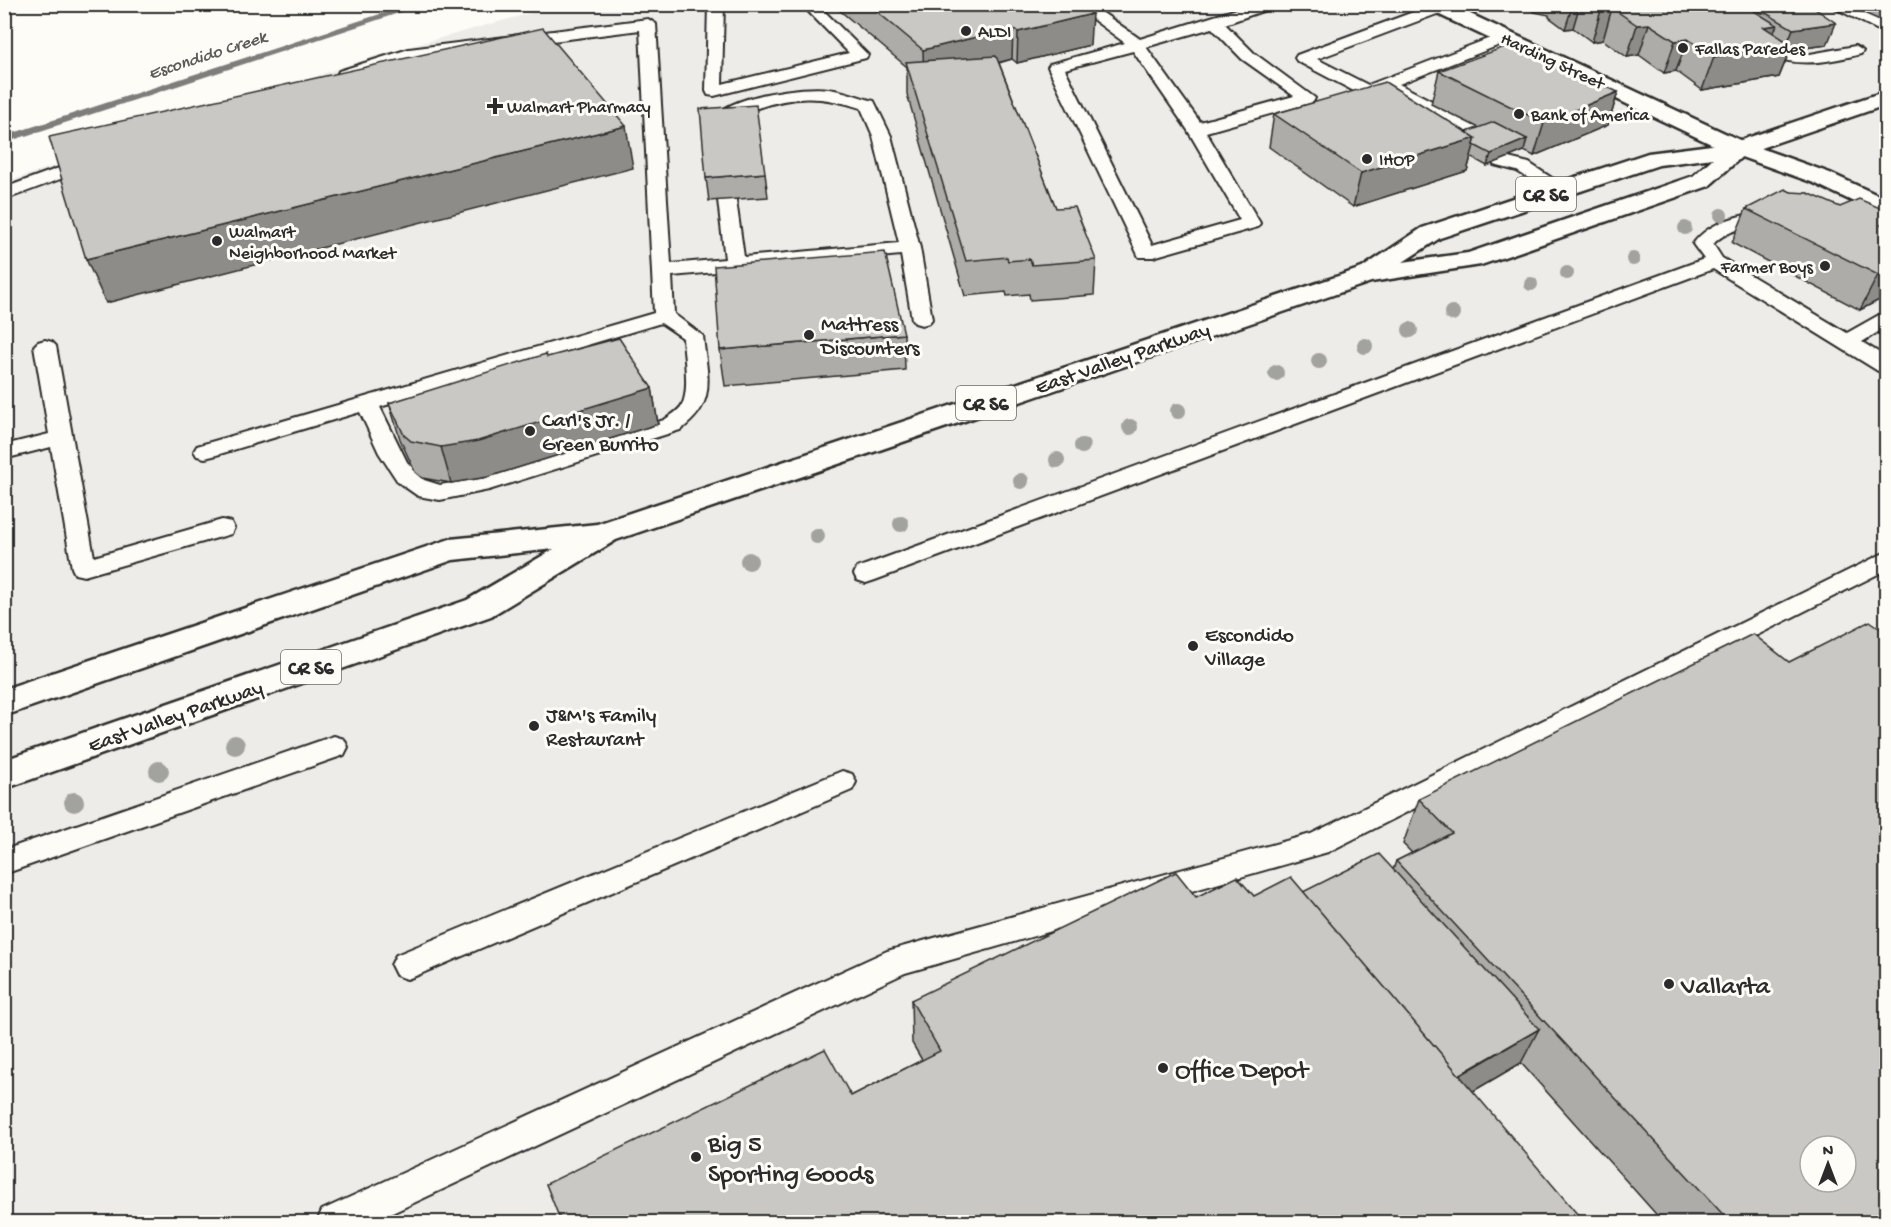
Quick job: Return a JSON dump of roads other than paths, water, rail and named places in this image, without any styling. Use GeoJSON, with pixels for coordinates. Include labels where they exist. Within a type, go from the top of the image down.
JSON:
{"type":"FeatureCollection","features":[{"type":"Feature","properties":{"kind":"main road","name":"Harding Street"},"geometry":{"type":"LineString","coordinates":[[1436,6],[1738,148]]}},
{"type":"Feature","properties":{"kind":"main road","name":"East Valley Parkway"},"geometry":{"type":"LineString","coordinates":[[1367,275],[1431,233],[1656,158],[1738,148],[1887,98]]}},
{"type":"Feature","properties":{"kind":"main road","name":"East Valley Parkway"},"geometry":{"type":"LineString","coordinates":[[4,775],[479,608],[605,533],[1367,275],[1472,260],[1555,232],[1701,181],[1738,148]]}},
{"type":"Feature","properties":{"kind":"main road"},"geometry":{"type":"LineString","coordinates":[[1738,148],[1822,178],[1887,208]]}},
{"type":"Feature","properties":{"kind":"main road"},"geometry":{"type":"LineString","coordinates":[[1738,148],[1793,188],[1887,232]]}},
{"type":"Feature","properties":{"kind":"main road","name":"East Valley Parkway"},"geometry":{"type":"LineString","coordinates":[[4,703],[450,550],[605,533]]}},
{"type":"Feature","properties":{"kind":"lane"},"geometry":{"type":"LineString","coordinates":[[716,4],[714,91],[860,55],[808,4]]}},
{"type":"Feature","properties":{"kind":"lane"},"geometry":{"type":"LineString","coordinates":[[1079,4],[1136,44],[1196,129],[1251,223],[1146,253],[1056,67],[1136,44],[1216,24],[1269,4]]}},
{"type":"Feature","properties":{"kind":"lane"},"geometry":{"type":"LineString","coordinates":[[1698,4],[1768,50],[1784,57],[1804,59],[1855,51]]}},
{"type":"Feature","properties":{"kind":"lane"},"geometry":{"type":"LineString","coordinates":[[1834,4],[1887,29]]}},
{"type":"Feature","properties":{"kind":"lane"},"geometry":{"type":"LineString","coordinates":[[1436,6],[1303,58],[1467,143]]}},
{"type":"Feature","properties":{"kind":"lane"},"geometry":{"type":"LineString","coordinates":[[330,80],[409,54],[648,24],[664,316]]}},
{"type":"Feature","properties":{"kind":"lane"},"geometry":{"type":"LineString","coordinates":[[1196,129],[1307,98],[1248,56],[1216,24]]}},
{"type":"Feature","properties":{"kind":"lane"},"geometry":{"type":"LineString","coordinates":[[1367,92],[1504,38]]}},
{"type":"Feature","properties":{"kind":"lane"},"geometry":{"type":"LineString","coordinates":[[1281,79],[1322,68]]}},
{"type":"Feature","properties":{"kind":"lane"},"geometry":{"type":"LineString","coordinates":[[1386,84],[1486,136]]}},
{"type":"Feature","properties":{"kind":"lane"},"geometry":{"type":"LineString","coordinates":[[720,130],[724,115],[734,110],[808,93],[830,94],[868,105],[875,117],[888,160],[910,248],[922,319]]}},
{"type":"Feature","properties":{"kind":"lane"},"geometry":{"type":"LineString","coordinates":[[4,195],[108,155]]}},
{"type":"Feature","properties":{"kind":"lane"},"geometry":{"type":"LineString","coordinates":[[1500,161],[1521,160],[1561,189]]}},
{"type":"Feature","properties":{"kind":"lane"},"geometry":{"type":"LineString","coordinates":[[727,200],[735,264]]}},
{"type":"Feature","properties":{"kind":"lane"},"geometry":{"type":"LineString","coordinates":[[1790,222],[1782,219],[1756,218],[1714,232],[1703,244],[1714,262],[1887,366]]}},
{"type":"Feature","properties":{"kind":"lane"},"geometry":{"type":"LineString","coordinates":[[662,271],[910,248]]}},
{"type":"Feature","properties":{"kind":"lane"},"geometry":{"type":"LineString","coordinates":[[866,574],[1714,262]]}},
{"type":"Feature","properties":{"kind":"lane"},"geometry":{"type":"LineString","coordinates":[[368,403],[397,464],[408,480],[426,491],[451,492],[481,485],[672,425],[684,417],[693,407],[696,395],[693,336],[664,316]]}},
{"type":"Feature","properties":{"kind":"lane"},"geometry":{"type":"LineString","coordinates":[[205,451],[664,316]]}},
{"type":"Feature","properties":{"kind":"lane"},"geometry":{"type":"LineString","coordinates":[[1847,342],[1887,319]]}},
{"type":"Feature","properties":{"kind":"lane"},"geometry":{"type":"LineString","coordinates":[[45,346],[84,568],[222,528]]}},
{"type":"Feature","properties":{"kind":"lane"},"geometry":{"type":"LineString","coordinates":[[4,452],[60,438]]}},
{"type":"Feature","properties":{"kind":"lane"},"geometry":{"type":"LineString","coordinates":[[335,1222],[898,961],[1318,844],[1887,560]]}},
{"type":"Feature","properties":{"kind":"lane"},"geometry":{"type":"LineString","coordinates":[[4,862],[334,747]]}},
{"type":"Feature","properties":{"kind":"lane"},"geometry":{"type":"LineString","coordinates":[[407,965],[842,782]]}},
{"type":"Feature","properties":{"kind":"waterway","name":"Escondido Creek"},"geometry":{"type":"LineString","coordinates":[[4,140],[422,4]]}},
{"type":"Feature","properties":{"kind":"place","name":"ALDI"},"geometry":{"type":"Point","coordinates":[966,31]}},
{"type":"Feature","properties":{"kind":"place","name":"Fallas Paredes"},"geometry":{"type":"Point","coordinates":[1683,48]}},
{"type":"Feature","properties":{"kind":"place","name":"Walmart Pharmacy"},"geometry":{"type":"Point","coordinates":[495,106]}},
{"type":"Feature","properties":{"kind":"place","name":"Bank of America"},"geometry":{"type":"Point","coordinates":[1519,114]}},
{"type":"Feature","properties":{"kind":"place","name":"IHOP"},"geometry":{"type":"Point","coordinates":[1367,159]}},
{"type":"Feature","properties":{"kind":"place","name":"Walmart Neighborhood Market"},"geometry":{"type":"Point","coordinates":[217,241]}},
{"type":"Feature","properties":{"kind":"place","name":"Farmer Boys"},"geometry":{"type":"Point","coordinates":[1825,266]}},
{"type":"Feature","properties":{"kind":"place","name":"Mattress Discounters"},"geometry":{"type":"Point","coordinates":[809,335]}},
{"type":"Feature","properties":{"kind":"place","name":"Carl's Jr. / Green Burrito"},"geometry":{"type":"Point","coordinates":[530,431]}},
{"type":"Feature","properties":{"kind":"place","name":"Escondido Village"},"geometry":{"type":"Point","coordinates":[1193,646]}},
{"type":"Feature","properties":{"kind":"place","name":"J&M's Family Restaurant"},"geometry":{"type":"Point","coordinates":[534,726]}},
{"type":"Feature","properties":{"kind":"place","name":"Vallarta"},"geometry":{"type":"Point","coordinates":[1669,984]}},
{"type":"Feature","properties":{"kind":"place","name":"Office Depot"},"geometry":{"type":"Point","coordinates":[1163,1068]}},
{"type":"Feature","properties":{"kind":"place","name":"Big 5 Sporting Goods"},"geometry":{"type":"Point","coordinates":[696,1157]}}]}
